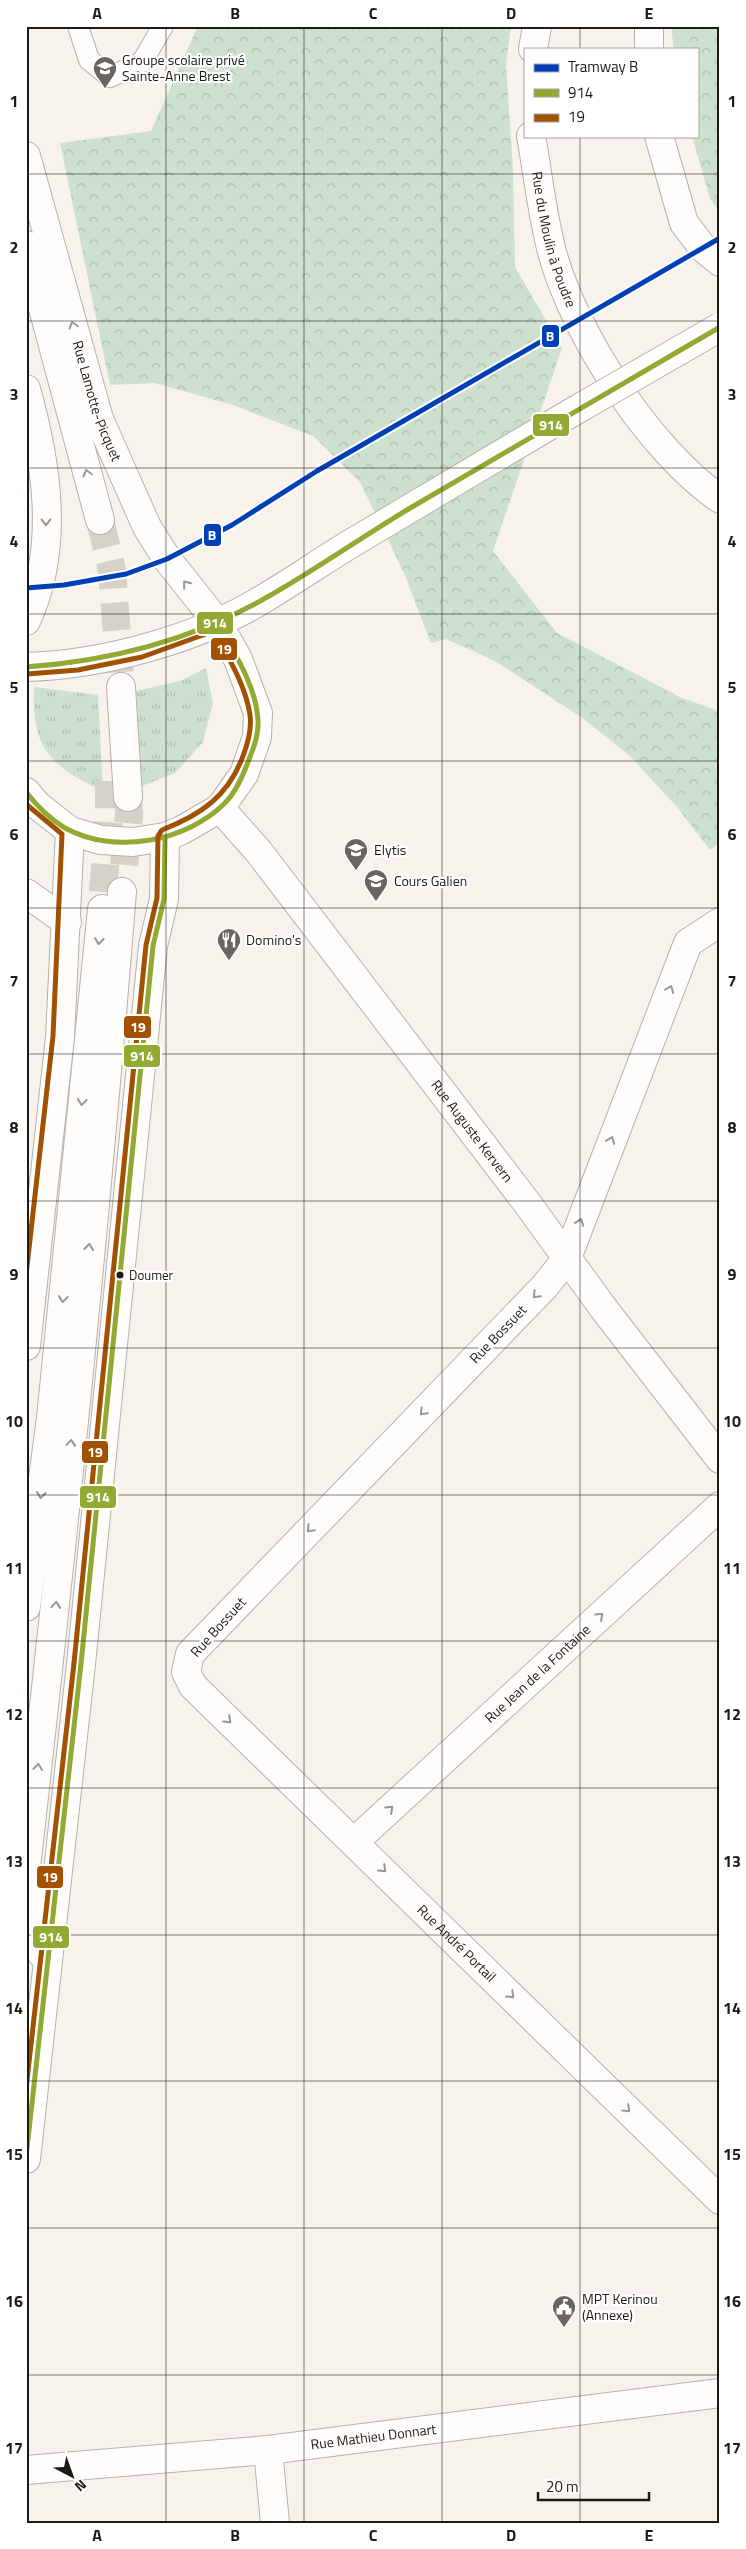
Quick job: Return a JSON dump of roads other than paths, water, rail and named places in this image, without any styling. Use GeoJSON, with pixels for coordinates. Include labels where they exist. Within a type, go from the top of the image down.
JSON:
{"type":"FeatureCollection","features":[{"type":"Feature","properties":{"kind":"main road"},"geometry":{"type":"LineString","coordinates":[[533,48],[536,26]]}},
{"type":"Feature","properties":{"kind":"main road"},"geometry":{"type":"LineString","coordinates":[[649,26],[649,48]]}},
{"type":"Feature","properties":{"kind":"main road","name":"Rue du Moulin à Poudre"},"geometry":{"type":"LineString","coordinates":[[531,138],[552,252],[568,297],[596,353],[646,428],[705,489],[720,499]]}},
{"type":"Feature","properties":{"kind":"main road"},"geometry":{"type":"LineString","coordinates":[[659,138],[684,223],[714,254]]}},
{"type":"Feature","properties":{"kind":"main road","name":"Rue Lamotte-Picquet"},"geometry":{"type":"LineString","coordinates":[[26,156],[99,418],[152,535],[176,571],[217,622],[238,659],[258,713],[257,738],[244,774],[220,808]]}},
{"type":"Feature","properties":{"kind":"main road","name":"Rue Lamotte-Picquet"},"geometry":{"type":"LineString","coordinates":[[26,245],[91,522],[26,310]]}},
{"type":"Feature","properties":{"kind":"main road"},"geometry":{"type":"LineString","coordinates":[[26,666],[77,663],[141,650],[217,622],[262,600],[359,538],[720,327]]}},
{"type":"Feature","properties":{"kind":"main road"},"geometry":{"type":"LineString","coordinates":[[26,389],[44,473],[47,544],[40,587],[26,621]]}},
{"type":"Feature","properties":{"kind":"main road"},"geometry":{"type":"LineString","coordinates":[[113,688],[118,789]]}},
{"type":"Feature","properties":{"kind":"main road"},"geometry":{"type":"LineString","coordinates":[[26,792],[37,805],[70,831],[101,840],[133,842],[165,837],[182,830],[220,808]]}},
{"type":"Feature","properties":{"kind":"main road","name":"Rue Auguste Kervern"},"geometry":{"type":"LineString","coordinates":[[220,808],[259,852],[720,1459]]}},
{"type":"Feature","properties":{"kind":"main road"},"geometry":{"type":"LineString","coordinates":[[26,1346],[60,1037],[70,831]]}},
{"type":"Feature","properties":{"kind":"main road"},"geometry":{"type":"LineString","coordinates":[[26,2159],[47,1982],[120,1284],[153,946],[164,899],[165,837]]}},
{"type":"Feature","properties":{"kind":"main road"},"geometry":{"type":"LineString","coordinates":[[26,1607],[51,1418],[112,892],[108,1059],[54,1624],[26,1867]]}},
{"type":"Feature","properties":{"kind":"main road"},"geometry":{"type":"LineString","coordinates":[[26,893],[67,922]]}},
{"type":"Feature","properties":{"kind":"main road","name":"Rue Bossuet"},"geometry":{"type":"LineString","coordinates":[[193,1686],[186,1672],[190,1654],[538,1293],[567,1258],[688,944],[719,921]]}},
{"type":"Feature","properties":{"kind":"main road"},"geometry":{"type":"LineString","coordinates":[[86,1281],[120,1284]]}},
{"type":"Feature","properties":{"kind":"main road","name":"Rue Jean de la Fontaine"},"geometry":{"type":"LineString","coordinates":[[354,1842],[720,1506]]}},
{"type":"Feature","properties":{"kind":"main road","name":"Rue André Portail"},"geometry":{"type":"LineString","coordinates":[[193,1686],[720,2200]]}},
{"type":"Feature","properties":{"kind":"main road"},"geometry":{"type":"LineString","coordinates":[[26,1871],[47,1982]]}},
{"type":"Feature","properties":{"kind":"main road","name":"Rue Mathieu Donnart"},"geometry":{"type":"LineString","coordinates":[[26,2470],[268,2450],[527,2419],[720,2393]]}},
{"type":"Feature","properties":{"kind":"main road"},"geometry":{"type":"LineString","coordinates":[[268,2450],[275,2523]]}},
{"type":"Feature","properties":{"kind":"lane"},"geometry":{"type":"LineString","coordinates":[[78,26],[89,60],[110,77],[142,62],[163,26]]}},
{"type":"Feature","properties":{"kind":"tunnel"},"geometry":{"type":"LineString","coordinates":[[100,520],[112,570],[121,687]]}},
{"type":"Feature","properties":{"kind":"tunnel"},"geometry":{"type":"LineString","coordinates":[[103,892],[109,815],[109,781]]}},
{"type":"Feature","properties":{"kind":"tunnel"},"geometry":{"type":"LineString","coordinates":[[124,865],[129,814],[128,797]]}},
{"type":"Feature","properties":{"kind":"tram line","name":"B"},"geometry":{"type":"LineString","coordinates":[[26,588],[64,585],[126,574],[167,559],[232,525],[317,471],[720,238]]}},
{"type":"Feature","properties":{"kind":"place","name":"Groupe scolaire privé Sainte-Anne Brest"},"geometry":{"type":"Point","coordinates":[105,89]}},
{"type":"Feature","properties":{"kind":"place","name":"Elytis"},"geometry":{"type":"Point","coordinates":[356,871]}},
{"type":"Feature","properties":{"kind":"place","name":"Cours Galien"},"geometry":{"type":"Point","coordinates":[376,902]}},
{"type":"Feature","properties":{"kind":"place","name":"Domino's"},"geometry":{"type":"Point","coordinates":[229,961]}},
{"type":"Feature","properties":{"kind":"place","name":"Doumer"},"geometry":{"type":"Point","coordinates":[120,1275]}},
{"type":"Feature","properties":{"kind":"place","name":"MPT Kerinou (Annexe)"},"geometry":{"type":"Point","coordinates":[564,2328]}}]}
